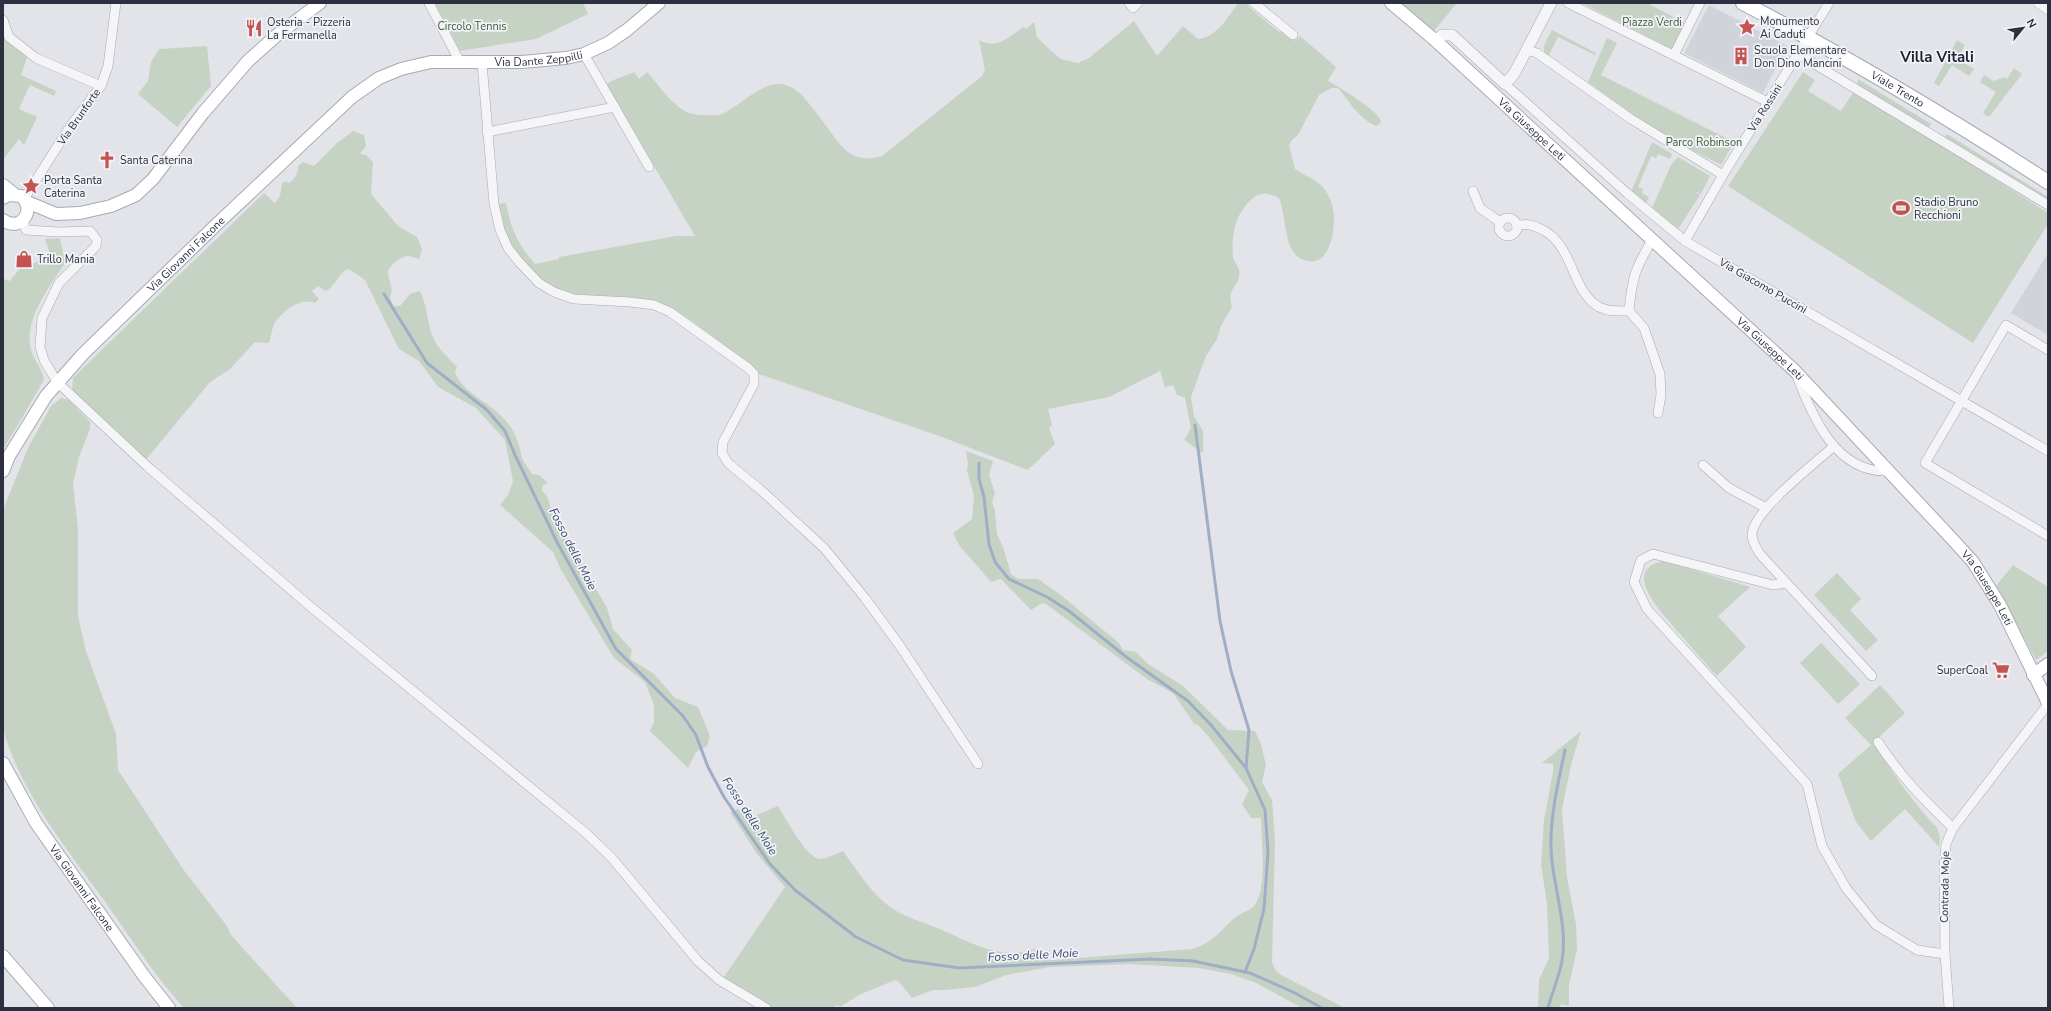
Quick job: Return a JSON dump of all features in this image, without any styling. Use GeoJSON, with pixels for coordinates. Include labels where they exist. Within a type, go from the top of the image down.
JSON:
{"type":"FeatureCollection","features":[{"type":"Feature","properties":{"kind":"main road"},"geometry":{"type":"LineString","coordinates":[[18,222],[56,214],[80,213],[106,208],[124,202],[144,188],[248,61],[277,35],[320,3]]}},
{"type":"Feature","properties":{"kind":"main road","name":"Via Dante Zeppilli"},"geometry":{"type":"LineString","coordinates":[[401,69],[431,62],[522,62],[566,58],[584,54],[608,43],[627,30],[659,3]]}},
{"type":"Feature","properties":{"kind":"main road","name":"Via Giuseppe Leti"},"geometry":{"type":"LineString","coordinates":[[1391,3],[1436,41],[1795,371],[1889,471],[1973,562],[2000,605],[2048,703]]}},
{"type":"Feature","properties":{"kind":"main road","name":"Viale Trento"},"geometry":{"type":"LineString","coordinates":[[1743,3],[1808,37],[1947,117],[2048,182]]}},
{"type":"Feature","properties":{"kind":"main road","name":"Via Giovanni Falcone"},"geometry":{"type":"LineString","coordinates":[[3,471],[6,457],[57,382],[153,285],[352,97],[380,78],[401,69]]}},
{"type":"Feature","properties":{"kind":"main road"},"geometry":{"type":"LineString","coordinates":[[3,185],[28,210],[18,222],[3,233]]}},
{"type":"Feature","properties":{"kind":"main road"},"geometry":{"type":"LineString","coordinates":[[17,198],[56,214]]}},
{"type":"Feature","properties":{"kind":"main road"},"geometry":{"type":"LineString","coordinates":[[2033,675],[2048,664]]}},
{"type":"Feature","properties":{"kind":"main road","name":"Via Giovanni Falcone"},"geometry":{"type":"LineString","coordinates":[[3,763],[36,823],[144,976],[169,1008]]}},
{"type":"Feature","properties":{"kind":"main road"},"geometry":{"type":"LineString","coordinates":[[3,956],[48,1008]]}},
{"type":"Feature","properties":{"kind":"street","name":"Via Brunforte"},"geometry":{"type":"LineString","coordinates":[[17,198],[101,86],[108,66],[116,3]]}},
{"type":"Feature","properties":{"kind":"street"},"geometry":{"type":"LineString","coordinates":[[428,3],[460,62]]}},
{"type":"Feature","properties":{"kind":"street"},"geometry":{"type":"LineString","coordinates":[[1129,3],[1133,8],[1138,3]]}},
{"type":"Feature","properties":{"kind":"street"},"geometry":{"type":"LineString","coordinates":[[1254,3],[1292,35]]}},
{"type":"Feature","properties":{"kind":"street"},"geometry":{"type":"LineString","coordinates":[[1436,41],[1447,34],[1452,35],[1505,84],[1514,74],[1551,3]]}},
{"type":"Feature","properties":{"kind":"street"},"geometry":{"type":"LineString","coordinates":[[1568,3],[1768,102]]}},
{"type":"Feature","properties":{"kind":"street"},"geometry":{"type":"LineString","coordinates":[[1674,55],[1700,3]]}},
{"type":"Feature","properties":{"kind":"street","name":"Via Rossini"},"geometry":{"type":"LineString","coordinates":[[1685,241],[1723,175],[1829,3]]}},
{"type":"Feature","properties":{"kind":"street"},"geometry":{"type":"LineString","coordinates":[[2038,3],[2048,10]]}},
{"type":"Feature","properties":{"kind":"street"},"geometry":{"type":"LineString","coordinates":[[3,20],[9,37],[36,58],[101,86]]}},
{"type":"Feature","properties":{"kind":"street"},"geometry":{"type":"LineString","coordinates":[[1527,50],[1537,53],[1630,120],[1723,175]]}},
{"type":"Feature","properties":{"kind":"street"},"geometry":{"type":"LineString","coordinates":[[584,54],[649,167]]}},
{"type":"Feature","properties":{"kind":"street"},"geometry":{"type":"LineString","coordinates":[[1798,54],[2048,205]]}},
{"type":"Feature","properties":{"kind":"street"},"geometry":{"type":"LineString","coordinates":[[482,63],[494,204],[500,230],[508,248],[534,278],[554,292],[574,299],[654,305],[670,312],[748,368],[754,374],[754,384],[724,442],[722,453],[728,463],[762,491],[824,548],[865,598],[900,646],[978,764]]}},
{"type":"Feature","properties":{"kind":"street","name":"Via Giacomo Puccini"},"geometry":{"type":"LineString","coordinates":[[1505,84],[1628,194],[1685,241],[2048,451]]}},
{"type":"Feature","properties":{"kind":"street"},"geometry":{"type":"LineString","coordinates":[[487,132],[615,107]]}},
{"type":"Feature","properties":{"kind":"street"},"geometry":{"type":"LineString","coordinates":[[1473,191],[1480,208],[1500,222]]}},
{"type":"Feature","properties":{"kind":"street"},"geometry":{"type":"LineString","coordinates":[[1509,218],[1514,220],[1517,226],[1514,234],[1506,236],[1499,230],[1500,222],[1509,218]]}},
{"type":"Feature","properties":{"kind":"street"},"geometry":{"type":"LineString","coordinates":[[18,222],[59,232],[90,231],[97,240],[96,246],[59,283],[42,318],[40,347],[44,360],[57,382],[145,464],[311,607],[586,834],[611,857],[698,961],[719,980],[766,1008]]}},
{"type":"Feature","properties":{"kind":"street"},"geometry":{"type":"LineString","coordinates":[[1517,226],[1525,223],[1536,226],[1550,234],[1561,246],[1580,285],[1591,301],[1600,307],[1612,311],[1629,311]]}},
{"type":"Feature","properties":{"kind":"street"},"geometry":{"type":"LineString","coordinates":[[1652,240],[1636,266],[1631,287],[1629,311],[1644,328],[1660,374],[1661,395],[1658,413]]}},
{"type":"Feature","properties":{"kind":"street"},"geometry":{"type":"LineString","coordinates":[[2048,350],[2006,325],[1925,463],[2048,536]]}},
{"type":"Feature","properties":{"kind":"street"},"geometry":{"type":"LineString","coordinates":[[1795,371],[1805,398],[1833,447],[1845,458],[1864,468],[1879,472],[1889,471]]}},
{"type":"Feature","properties":{"kind":"street"},"geometry":{"type":"LineString","coordinates":[[1833,447],[1766,508],[1756,520],[1752,536],[1760,554],[1872,676]]}},
{"type":"Feature","properties":{"kind":"street"},"geometry":{"type":"LineString","coordinates":[[1703,465],[1729,488],[1766,508]]}},
{"type":"Feature","properties":{"kind":"street"},"geometry":{"type":"LineString","coordinates":[[1785,583],[1773,585],[1653,554],[1641,560],[1634,582],[1647,609],[1807,784],[1822,846],[1846,888],[1876,925],[1917,950],[1945,954]]}},
{"type":"Feature","properties":{"kind":"street","name":"Contrada Moje"},"geometry":{"type":"LineString","coordinates":[[1949,1008],[1945,954],[1944,866],[1946,844],[1953,828],[2048,703]]}},
{"type":"Feature","properties":{"kind":"street"},"geometry":{"type":"LineString","coordinates":[[1878,742],[1894,766],[1911,787],[1953,828]]}},
{"type":"Feature","properties":{"kind":"shaded area"},"geometry":{"type":"Polygon","coordinates":[[[1709,5],[1744,23],[1742,27],[1749,30],[1751,27],[1787,46],[1763,93],[1684,53],[1709,5]]]}},
{"type":"Feature","properties":{"kind":"shaded area"},"geometry":{"type":"Polygon","coordinates":[[[2048,253],[2048,335],[2011,313],[2048,253]]]}},
{"type":"Feature","properties":{"kind":"green space","name":"Circolo Tennis"},"geometry":{"type":"Polygon","coordinates":[[[435,3],[583,3],[588,14],[536,39],[460,51],[435,3]]]}},
{"type":"Feature","properties":{"kind":"green space"},"geometry":{"type":"Polygon","coordinates":[[[1238,3],[1247,3],[1249,7],[1279,32],[1282,30],[1295,41],[1300,36],[1336,67],[1328,81],[1367,106],[1379,117],[1381,122],[1377,126],[1365,119],[1355,110],[1338,88],[1332,88],[1319,95],[1298,135],[1291,141],[1289,146],[1295,169],[1317,181],[1323,187],[1330,198],[1332,206],[1334,226],[1330,245],[1326,253],[1320,259],[1314,261],[1305,260],[1301,259],[1294,253],[1288,240],[1279,198],[1266,194],[1258,195],[1246,205],[1240,214],[1235,227],[1233,239],[1233,258],[1239,270],[1239,276],[1231,295],[1230,300],[1232,307],[1221,326],[1217,339],[1206,356],[1191,397],[1194,416],[1203,431],[1203,453],[1184,440],[1191,428],[1185,398],[1177,395],[1173,385],[1165,387],[1160,371],[1109,397],[1048,409],[1052,425],[1049,428],[1055,444],[1028,470],[942,437],[756,373],[751,365],[689,319],[670,310],[575,298],[541,281],[510,247],[496,204],[506,203],[510,221],[519,242],[535,264],[559,259],[559,257],[676,236],[695,236],[608,87],[607,84],[610,82],[634,72],[639,79],[647,72],[668,97],[678,106],[683,110],[699,115],[719,115],[730,110],[770,85],[780,84],[791,87],[802,95],[843,148],[856,156],[872,158],[882,156],[982,76],[985,70],[979,40],[985,43],[997,43],[1008,38],[1023,27],[1026,29],[1034,22],[1037,37],[1050,50],[1061,59],[1078,63],[1089,58],[1134,21],[1157,56],[1183,26],[1198,39],[1211,35],[1221,26],[1238,3]]]}},
{"type":"Feature","properties":{"kind":"green space"},"geometry":{"type":"Polygon","coordinates":[[[1401,3],[1457,3],[1433,32],[1401,3]]]}},
{"type":"Feature","properties":{"kind":"green space","name":"Piazza Verdi"},"geometry":{"type":"Polygon","coordinates":[[[1582,3],[1647,3],[1687,24],[1674,50],[1582,3]]]}},
{"type":"Feature","properties":{"kind":"green space"},"geometry":{"type":"Polygon","coordinates":[[[1552,30],[1596,53],[1595,55],[1558,37],[1548,57],[1545,54],[1544,48],[1552,30]]]}},
{"type":"Feature","properties":{"kind":"green space"},"geometry":{"type":"Polygon","coordinates":[[[3,32],[6,38],[27,58],[21,75],[56,91],[54,96],[30,85],[19,109],[37,117],[24,145],[19,139],[3,160],[3,32]]]}},
{"type":"Feature","properties":{"kind":"green space","name":"Parco Robinson"},"geometry":{"type":"Polygon","coordinates":[[[1607,38],[1617,43],[1601,75],[1734,142],[1721,165],[1654,130],[1588,82],[1607,38]]]}},
{"type":"Feature","properties":{"kind":"green space"},"geometry":{"type":"Polygon","coordinates":[[[1957,40],[1965,45],[1962,50],[1963,62],[1974,69],[1969,76],[1952,65],[1939,86],[1934,83],[1957,40]]]}},
{"type":"Feature","properties":{"kind":"green space"},"geometry":{"type":"Polygon","coordinates":[[[207,46],[211,86],[177,127],[138,94],[148,81],[151,62],[159,49],[207,46]]]}},
{"type":"Feature","properties":{"kind":"green space"},"geometry":{"type":"Polygon","coordinates":[[[2014,68],[2022,74],[1989,117],[1983,113],[1996,92],[1980,82],[1984,75],[1994,81],[2005,77],[2007,79],[2014,68]]]}},
{"type":"Feature","properties":{"kind":"green space","name":"Stadio Bruno Recchioni"},"geometry":{"type":"Polygon","coordinates":[[[1803,72],[1815,80],[1808,91],[1841,111],[1855,90],[2048,213],[2048,224],[1973,343],[1728,186],[1803,72]]]}},
{"type":"Feature","properties":{"kind":"green space"},"geometry":{"type":"Polygon","coordinates":[[[1858,79],[1931,124],[1927,130],[1857,86],[1858,79]]]}},
{"type":"Feature","properties":{"kind":"green space"},"geometry":{"type":"Polygon","coordinates":[[[353,131],[364,135],[366,146],[360,154],[366,155],[373,162],[371,194],[398,226],[417,237],[422,249],[419,259],[408,256],[404,257],[395,262],[389,270],[388,273],[391,287],[390,298],[394,306],[400,306],[410,294],[420,291],[434,340],[446,356],[457,367],[455,373],[459,381],[508,423],[516,437],[522,458],[532,474],[539,475],[548,483],[543,485],[542,491],[549,499],[553,517],[566,536],[607,608],[613,629],[632,650],[630,659],[654,674],[675,698],[698,707],[710,736],[707,746],[696,752],[688,768],[650,731],[654,722],[654,705],[645,682],[614,658],[561,570],[553,552],[500,505],[508,495],[513,481],[505,440],[476,408],[438,387],[419,361],[399,349],[365,280],[349,269],[342,273],[329,289],[325,291],[318,286],[312,291],[319,299],[315,303],[298,303],[283,314],[275,322],[269,343],[255,342],[230,369],[210,382],[145,461],[72,390],[73,378],[264,193],[275,203],[280,196],[282,183],[286,181],[289,183],[293,180],[297,174],[298,166],[303,162],[314,166],[337,143],[353,131]]]}},
{"type":"Feature","properties":{"kind":"green space"},"geometry":{"type":"Polygon","coordinates":[[[1947,134],[2048,197],[2048,202],[1943,140],[1947,134]]]}},
{"type":"Feature","properties":{"kind":"green space"},"geometry":{"type":"Polygon","coordinates":[[[1652,142],[1672,154],[1670,159],[1658,154],[1656,158],[1651,156],[1638,187],[1643,189],[1642,193],[1649,197],[1646,204],[1631,192],[1652,142]]]}},
{"type":"Feature","properties":{"kind":"green space"},"geometry":{"type":"Polygon","coordinates":[[[1678,157],[1710,176],[1701,194],[1692,190],[1700,195],[1678,229],[1652,208],[1671,165],[1678,157]]]}},
{"type":"Feature","properties":{"kind":"green space"},"geometry":{"type":"Polygon","coordinates":[[[60,238],[65,263],[35,312],[30,335],[31,350],[44,380],[3,450],[3,282],[5,279],[10,281],[20,268],[51,257],[45,239],[60,238]]]}},
{"type":"Feature","properties":{"kind":"green space"},"geometry":{"type":"Polygon","coordinates":[[[61,398],[69,400],[90,422],[90,429],[79,457],[73,484],[78,528],[78,616],[86,651],[116,734],[118,770],[183,869],[227,926],[231,935],[297,1008],[184,1008],[153,970],[61,842],[34,799],[11,753],[3,729],[3,510],[28,448],[51,406],[61,398]]]}},
{"type":"Feature","properties":{"kind":"green space"},"geometry":{"type":"Polygon","coordinates":[[[966,451],[993,461],[989,475],[995,493],[992,502],[995,511],[997,534],[1003,547],[1011,574],[1018,579],[1038,579],[1062,596],[1119,643],[1123,650],[1136,652],[1148,664],[1183,686],[1228,730],[1255,731],[1261,744],[1266,765],[1262,782],[1272,800],[1275,839],[1272,962],[1275,970],[1281,975],[1345,1008],[1302,1008],[1256,983],[1231,974],[1199,968],[1129,964],[1050,967],[1006,975],[975,987],[933,990],[912,998],[899,982],[895,980],[859,995],[840,1007],[838,1005],[832,1008],[772,1008],[724,977],[785,887],[757,854],[730,812],[738,809],[750,818],[778,806],[791,828],[809,852],[815,857],[822,859],[843,851],[870,888],[890,907],[906,916],[984,948],[1010,953],[1023,952],[1036,948],[1049,960],[1192,949],[1214,938],[1234,918],[1254,906],[1258,898],[1261,888],[1263,864],[1261,818],[1251,818],[1242,804],[1249,790],[1209,737],[1197,724],[1195,725],[1173,693],[1147,679],[1046,604],[1042,603],[1031,610],[1001,579],[991,582],[959,545],[953,533],[972,519],[974,496],[967,471],[968,463],[966,451]]]}},
{"type":"Feature","properties":{"kind":"green space"},"geometry":{"type":"Polygon","coordinates":[[[1664,561],[1750,587],[1718,616],[1746,647],[1717,676],[1665,617],[1649,594],[1645,584],[1645,574],[1651,566],[1664,561]]]}},
{"type":"Feature","properties":{"kind":"green space"},"geometry":{"type":"Polygon","coordinates":[[[2013,565],[2048,587],[2048,651],[2036,660],[1996,586],[2013,565]]]}},
{"type":"Feature","properties":{"kind":"green space"},"geometry":{"type":"Polygon","coordinates":[[[1837,573],[1861,599],[1850,610],[1878,640],[1866,651],[1814,595],[1837,573]]]}},
{"type":"Feature","properties":{"kind":"green space"},"geometry":{"type":"Polygon","coordinates":[[[1821,643],[1860,684],[1838,704],[1800,663],[1821,643]]]}},
{"type":"Feature","properties":{"kind":"green space"},"geometry":{"type":"Polygon","coordinates":[[[1880,685],[1905,713],[1875,741],[1902,785],[1934,825],[1936,825],[1940,838],[1939,847],[1905,809],[1871,841],[1856,822],[1838,774],[1871,745],[1845,718],[1880,685]]]}},
{"type":"Feature","properties":{"kind":"green space"},"geometry":{"type":"Polygon","coordinates":[[[1581,731],[1571,765],[1562,809],[1567,877],[1576,924],[1577,949],[1569,985],[1569,1006],[1561,1004],[1560,1008],[1538,1008],[1539,980],[1549,958],[1547,904],[1541,864],[1544,820],[1553,772],[1553,764],[1542,763],[1581,731]]]}},
{"type":"Feature","properties":{"kind":"waterway","name":"Fosso delle Moie"},"geometry":{"type":"LineString","coordinates":[[384,294],[427,363],[487,410],[505,431],[557,542],[616,649],[683,716],[696,735],[708,767],[724,797],[770,864],[795,890],[856,937],[903,960],[959,968],[1150,959],[1193,961],[1250,973],[1293,992],[1322,1008]]}},
{"type":"Feature","properties":{"kind":"waterway"},"geometry":{"type":"LineString","coordinates":[[1195,425],[1220,621],[1231,671],[1249,730],[1246,768]]}},
{"type":"Feature","properties":{"kind":"waterway"},"geometry":{"type":"LineString","coordinates":[[979,463],[979,479],[984,497],[989,544],[995,562],[1009,579],[1047,597],[1069,611],[1125,656],[1188,701],[1211,725],[1246,768],[1265,810],[1268,852],[1264,909],[1254,949],[1245,972]]}},
{"type":"Feature","properties":{"kind":"waterway"},"geometry":{"type":"LineString","coordinates":[[1548,1008],[1561,967],[1563,946],[1563,931],[1553,868],[1551,837],[1554,804],[1565,750]]}},
{"type":"Feature","properties":{"kind":"place","name":"Monumento Ai Caduti"},"geometry":{"type":"Point","coordinates":[1747,27]}},
{"type":"Feature","properties":{"kind":"place","name":"Osteria - Pizzeria La Fermanella"},"geometry":{"type":"Point","coordinates":[254,28]}},
{"type":"Feature","properties":{"kind":"place","name":"Scuola Elementare Don Dino Mancini"},"geometry":{"type":"Point","coordinates":[1741,56]}},
{"type":"Feature","properties":{"kind":"place","name":"Santa Caterina"},"geometry":{"type":"Point","coordinates":[107,160]}},
{"type":"Feature","properties":{"kind":"place","name":"Porta Santa Caterina"},"geometry":{"type":"Point","coordinates":[31,186]}},
{"type":"Feature","properties":{"kind":"place","name":"Stadio Bruno Recchioni"},"geometry":{"type":"Point","coordinates":[1901,208]}},
{"type":"Feature","properties":{"kind":"place","name":"Trillo Mania"},"geometry":{"type":"Point","coordinates":[24,259]}},
{"type":"Feature","properties":{"kind":"place","name":"SuperCoal"},"geometry":{"type":"Point","coordinates":[2001,670]}},
{"type":"Feature","properties":{"kind":"district","name":"Villa Vitali"},"geometry":{"type":"Point","coordinates":[1937,57]}}]}
